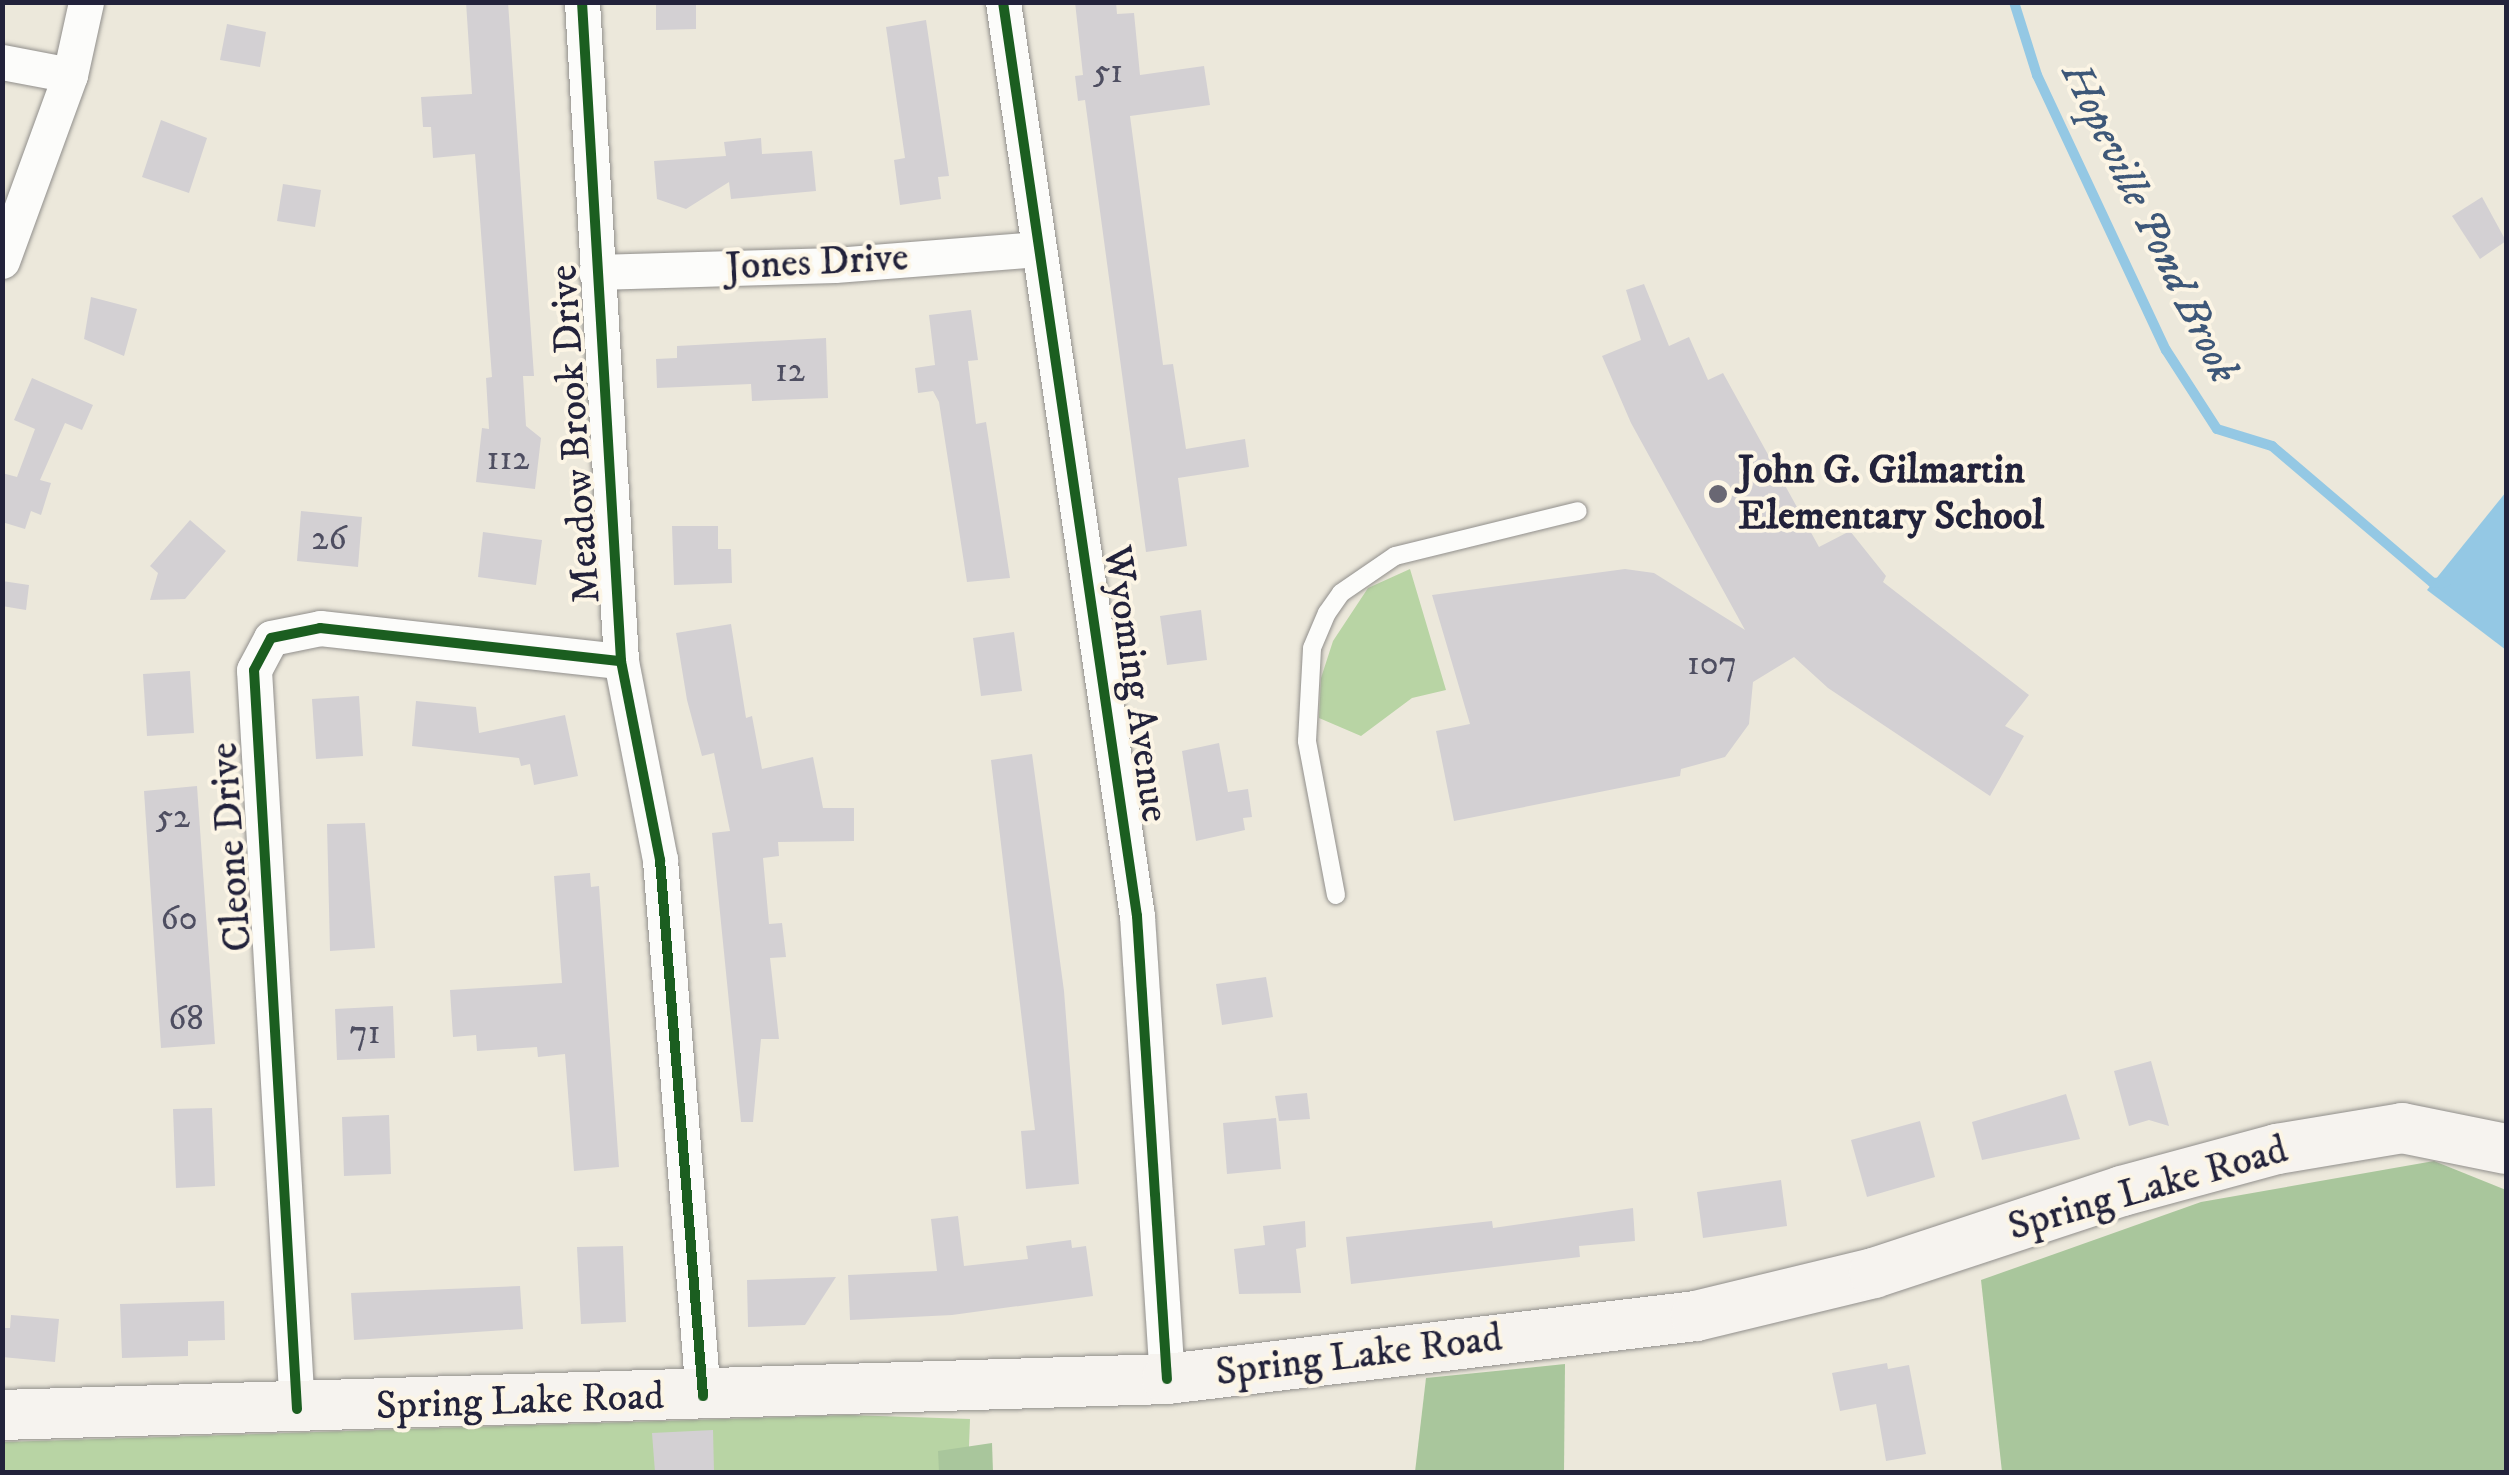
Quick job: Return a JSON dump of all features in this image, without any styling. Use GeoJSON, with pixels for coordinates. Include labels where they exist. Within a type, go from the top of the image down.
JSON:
{"type":"FeatureCollection","features":[{"type":"Feature","properties":{"kind":"main road","name":"Spring Lake Road"},"geometry":{"type":"LineString","coordinates":[[2,1416],[1167,1378],[1696,1316],[1874,1273],[2122,1191],[2330,1140],[2402,1128],[2506,1148]]}},
{"type":"Feature","properties":{"kind":"street"},"geometry":{"type":"LineString","coordinates":[[2,261],[70,75],[86,2]]}},
{"type":"Feature","properties":{"kind":"street","name":"Meadow Brook Drive"},"geometry":{"type":"LineString","coordinates":[[582,2],[621,661],[660,860],[702,1396]]}},
{"type":"Feature","properties":{"kind":"street","name":"Wyoming Avenue"},"geometry":{"type":"LineString","coordinates":[[1003,2],[1137,916],[1167,1378]]}},
{"type":"Feature","properties":{"kind":"street"},"geometry":{"type":"LineString","coordinates":[[2,62],[70,75]]}},
{"type":"Feature","properties":{"kind":"street","name":"Jones Drive"},"geometry":{"type":"LineString","coordinates":[[596,272],[835,265],[1038,249]]}},
{"type":"Feature","properties":{"kind":"street","name":"Cleone Drive"},"geometry":{"type":"LineString","coordinates":[[297,1409],[254,670],[271,638],[320,628],[621,661]]}},
{"type":"Feature","properties":{"kind":"lane"},"geometry":{"type":"LineString","coordinates":[[1336,895],[1307,741],[1312,648],[1326,613],[1341,593],[1396,556],[1578,511]]}},
{"type":"Feature","properties":{"kind":"green space"},"geometry":{"type":"Polygon","coordinates":[[[1410,569],[1446,690],[1412,698],[1361,736],[1319,718],[1321,678],[1333,641],[1368,588],[1410,569]]]}},
{"type":"Feature","properties":{"kind":"green space"},"geometry":{"type":"Polygon","coordinates":[[[2434,1161],[2506,1190],[2506,1472],[2002,1472],[1981,1280],[2201,1202],[2434,1161]]]}},
{"type":"Feature","properties":{"kind":"green space"},"geometry":{"type":"Polygon","coordinates":[[[1565,1364],[1564,1472],[1415,1472],[1426,1378],[1565,1364]]]}},
{"type":"Feature","properties":{"kind":"green space"},"geometry":{"type":"Polygon","coordinates":[[[848,1415],[970,1419],[968,1472],[3,1472],[2,1442],[848,1415]]]}},
{"type":"Feature","properties":{"kind":"green space"},"geometry":{"type":"Polygon","coordinates":[[[992,1443],[993,1472],[939,1472],[938,1451],[992,1443]]]}},
{"type":"Feature","properties":{"kind":"water"},"geometry":{"type":"Polygon","coordinates":[[[2506,492],[2506,650],[2427,590],[2506,492]]]}},
{"type":"Feature","properties":{"kind":"building"},"geometry":{"type":"Polygon","coordinates":[[[466,2],[508,2],[534,376],[523,376],[526,426],[541,438],[535,489],[476,482],[482,428],[489,429],[486,378],[492,377],[475,154],[433,158],[431,127],[423,127],[421,97],[472,94],[466,2]]]}},
{"type":"Feature","properties":{"kind":"building"},"geometry":{"type":"Polygon","coordinates":[[[656,2],[696,2],[696,29],[656,30],[656,2]]]}},
{"type":"Feature","properties":{"kind":"building"},"geometry":{"type":"Polygon","coordinates":[[[1075,2],[1116,2],[1117,14],[1134,13],[1140,75],[1204,66],[1210,105],[1130,116],[1163,365],[1173,364],[1186,449],[1245,439],[1249,467],[1178,478],[1187,546],[1146,552],[1085,100],[1078,101],[1075,76],[1083,75],[1075,2]]]}},
{"type":"Feature","properties":{"kind":"building"},"geometry":{"type":"Polygon","coordinates":[[[926,20],[949,176],[938,177],[941,199],[900,205],[894,160],[905,158],[886,27],[926,20]]]}},
{"type":"Feature","properties":{"kind":"building"},"geometry":{"type":"Polygon","coordinates":[[[227,24],[266,32],[260,67],[220,60],[227,24]]]}},
{"type":"Feature","properties":{"kind":"building"},"geometry":{"type":"Polygon","coordinates":[[[161,120],[207,138],[189,193],[142,177],[161,120]]]}},
{"type":"Feature","properties":{"kind":"building"},"geometry":{"type":"Polygon","coordinates":[[[761,138],[762,154],[812,151],[816,191],[731,199],[729,182],[686,209],[657,199],[654,161],[726,156],[724,142],[761,138]]]}},
{"type":"Feature","properties":{"kind":"building"},"geometry":{"type":"Polygon","coordinates":[[[283,184],[321,190],[315,227],[277,221],[283,184]]]}},
{"type":"Feature","properties":{"kind":"building"},"geometry":{"type":"Polygon","coordinates":[[[2482,197],[2506,241],[2480,259],[2452,216],[2482,197]]]}},
{"type":"Feature","properties":{"kind":"building"},"geometry":{"type":"Polygon","coordinates":[[[1644,284],[1669,346],[1689,337],[1708,380],[1723,373],[1819,547],[1850,531],[1886,576],[1883,582],[2029,695],[2005,726],[2024,736],[1990,796],[1828,688],[1794,657],[1753,682],[1749,724],[1725,757],[1681,769],[1680,776],[1454,821],[1436,731],[1470,724],[1432,595],[1625,569],[1654,573],[1745,630],[1631,423],[1602,356],[1641,340],[1626,290],[1644,284]]]}},
{"type":"Feature","properties":{"kind":"building"},"geometry":{"type":"Polygon","coordinates":[[[91,297],[137,309],[124,356],[84,339],[91,297]]]}},
{"type":"Feature","properties":{"kind":"building"},"geometry":{"type":"Polygon","coordinates":[[[971,310],[978,360],[968,361],[976,424],[986,422],[1010,578],[967,582],[939,402],[933,391],[918,393],[915,368],[935,365],[929,315],[971,310]]]}},
{"type":"Feature","properties":{"kind":"building"},"geometry":{"type":"Polygon","coordinates":[[[826,338],[828,398],[752,401],[751,384],[657,388],[656,359],[677,358],[677,346],[826,338]]]}},
{"type":"Feature","properties":{"kind":"building"},"geometry":{"type":"Polygon","coordinates":[[[32,378],[93,405],[82,430],[65,423],[40,480],[51,483],[41,515],[31,511],[25,529],[2,522],[2,473],[17,477],[35,429],[14,420],[32,378]]]}},
{"type":"Feature","properties":{"kind":"building"},"geometry":{"type":"Polygon","coordinates":[[[301,511],[362,517],[358,567],[297,561],[301,511]]]}},
{"type":"Feature","properties":{"kind":"building"},"geometry":{"type":"Polygon","coordinates":[[[190,520],[226,551],[185,599],[150,600],[158,573],[150,566],[190,520]]]}},
{"type":"Feature","properties":{"kind":"building"},"geometry":{"type":"Polygon","coordinates":[[[672,526],[718,526],[718,549],[731,549],[732,583],[674,585],[672,526]]]}},
{"type":"Feature","properties":{"kind":"building"},"geometry":{"type":"Polygon","coordinates":[[[483,532],[542,540],[536,585],[478,577],[483,532]]]}},
{"type":"Feature","properties":{"kind":"building"},"geometry":{"type":"Polygon","coordinates":[[[2,581],[29,585],[26,610],[2,606],[2,581]]]}},
{"type":"Feature","properties":{"kind":"building"},"geometry":{"type":"Polygon","coordinates":[[[1201,610],[1207,660],[1167,665],[1160,616],[1201,610]]]}},
{"type":"Feature","properties":{"kind":"building"},"geometry":{"type":"Polygon","coordinates":[[[731,624],[746,718],[752,716],[762,769],[813,757],[823,808],[854,808],[854,841],[778,842],[779,856],[763,858],[769,924],[782,923],[786,957],[770,958],[779,1039],[761,1039],[753,1122],[741,1122],[712,833],[730,831],[714,753],[702,756],[687,700],[676,633],[731,624]]]}},
{"type":"Feature","properties":{"kind":"building"},"geometry":{"type":"Polygon","coordinates":[[[1014,632],[1022,691],[981,696],[973,638],[1014,632]]]}},
{"type":"Feature","properties":{"kind":"building"},"geometry":{"type":"Polygon","coordinates":[[[190,671],[194,733],[147,736],[143,674],[190,671]]]}},
{"type":"Feature","properties":{"kind":"building"},"geometry":{"type":"Polygon","coordinates":[[[359,696],[363,756],[316,759],[312,699],[359,696]]]}},
{"type":"Feature","properties":{"kind":"building"},"geometry":{"type":"Polygon","coordinates":[[[416,701],[476,707],[479,733],[565,715],[578,776],[534,785],[530,764],[521,766],[519,758],[412,746],[416,701]]]}},
{"type":"Feature","properties":{"kind":"building"},"geometry":{"type":"Polygon","coordinates":[[[1219,743],[1228,792],[1248,789],[1252,817],[1243,818],[1245,830],[1196,841],[1182,751],[1219,743]]]}},
{"type":"Feature","properties":{"kind":"building"},"geometry":{"type":"Polygon","coordinates":[[[1032,754],[1064,991],[1079,1184],[1026,1189],[1021,1131],[1035,1130],[991,760],[1032,754]]]}},
{"type":"Feature","properties":{"kind":"building"},"geometry":{"type":"Polygon","coordinates":[[[197,786],[215,1044],[161,1048],[144,791],[197,786]]]}},
{"type":"Feature","properties":{"kind":"building"},"geometry":{"type":"Polygon","coordinates":[[[365,823],[375,948],[330,951],[327,824],[365,823]]]}},
{"type":"Feature","properties":{"kind":"building"},"geometry":{"type":"Polygon","coordinates":[[[590,873],[591,887],[599,886],[619,1167],[574,1171],[565,1054],[538,1057],[537,1047],[477,1051],[476,1035],[453,1037],[450,990],[562,983],[554,876],[590,873]]]}},
{"type":"Feature","properties":{"kind":"building"},"geometry":{"type":"Polygon","coordinates":[[[1266,977],[1273,1017],[1222,1025],[1216,984],[1266,977]]]}},
{"type":"Feature","properties":{"kind":"building"},"geometry":{"type":"Polygon","coordinates":[[[393,1006],[395,1058],[337,1060],[335,1009],[393,1006]]]}},
{"type":"Feature","properties":{"kind":"building"},"geometry":{"type":"Polygon","coordinates":[[[2151,1061],[2169,1126],[2149,1120],[2129,1126],[2114,1071],[2151,1061]]]}},
{"type":"Feature","properties":{"kind":"building"},"geometry":{"type":"Polygon","coordinates":[[[1307,1093],[1310,1119],[1279,1121],[1275,1096],[1307,1093]]]}},
{"type":"Feature","properties":{"kind":"building"},"geometry":{"type":"Polygon","coordinates":[[[2066,1094],[2080,1139],[1982,1160],[1972,1122],[2066,1094]]]}},
{"type":"Feature","properties":{"kind":"building"},"geometry":{"type":"Polygon","coordinates":[[[212,1108],[215,1186],[176,1188],[173,1109],[212,1108]]]}},
{"type":"Feature","properties":{"kind":"building"},"geometry":{"type":"Polygon","coordinates":[[[389,1115],[391,1174],[344,1176],[342,1117],[389,1115]]]}},
{"type":"Feature","properties":{"kind":"building"},"geometry":{"type":"Polygon","coordinates":[[[1276,1118],[1281,1169],[1227,1174],[1223,1123],[1276,1118]]]}},
{"type":"Feature","properties":{"kind":"building"},"geometry":{"type":"Polygon","coordinates":[[[1920,1121],[1935,1177],[1867,1197],[1851,1140],[1920,1121]]]}},
{"type":"Feature","properties":{"kind":"building"},"geometry":{"type":"Polygon","coordinates":[[[1781,1180],[1787,1226],[1703,1238],[1697,1192],[1781,1180]]]}},
{"type":"Feature","properties":{"kind":"building"},"geometry":{"type":"Polygon","coordinates":[[[1633,1208],[1635,1241],[1579,1246],[1580,1257],[1351,1284],[1346,1237],[1492,1221],[1493,1228],[1633,1208]]]}},
{"type":"Feature","properties":{"kind":"building"},"geometry":{"type":"Polygon","coordinates":[[[958,1216],[964,1266],[1028,1259],[1026,1246],[1071,1240],[1072,1248],[1086,1246],[1093,1296],[952,1315],[850,1320],[848,1275],[937,1271],[931,1219],[958,1216]]]}},
{"type":"Feature","properties":{"kind":"building"},"geometry":{"type":"Polygon","coordinates":[[[1305,1221],[1306,1247],[1296,1249],[1301,1293],[1239,1294],[1234,1249],[1265,1245],[1263,1226],[1305,1221]]]}},
{"type":"Feature","properties":{"kind":"building"},"geometry":{"type":"Polygon","coordinates":[[[623,1246],[626,1322],[581,1324],[577,1247],[623,1246]]]}},
{"type":"Feature","properties":{"kind":"building"},"geometry":{"type":"Polygon","coordinates":[[[836,1277],[805,1325],[748,1327],[747,1280],[836,1277]]]}},
{"type":"Feature","properties":{"kind":"building"},"geometry":{"type":"Polygon","coordinates":[[[520,1286],[523,1329],[354,1340],[351,1293],[520,1286]]]}},
{"type":"Feature","properties":{"kind":"building"},"geometry":{"type":"Polygon","coordinates":[[[224,1301],[225,1340],[188,1341],[188,1356],[122,1358],[120,1304],[224,1301]]]}},
{"type":"Feature","properties":{"kind":"building"},"geometry":{"type":"Polygon","coordinates":[[[11,1315],[59,1319],[55,1362],[2,1357],[2,1328],[10,1328],[11,1315]]]}},
{"type":"Feature","properties":{"kind":"building"},"geometry":{"type":"Polygon","coordinates":[[[1887,1363],[1888,1369],[1909,1365],[1926,1454],[1886,1461],[1876,1404],[1840,1411],[1832,1373],[1887,1363]]]}},
{"type":"Feature","properties":{"kind":"building"},"geometry":{"type":"Polygon","coordinates":[[[713,1430],[714,1472],[655,1472],[652,1433],[713,1430]]]}},
{"type":"Feature","properties":{"kind":"waterway","name":"Hopeville Pond Brook"},"geometry":{"type":"LineString","coordinates":[[2014,2],[2037,75],[2166,350],[2217,429],[2272,446],[2433,583],[2446,582]]}},
{"type":"Feature","properties":{"kind":"cycle path"},"geometry":{"type":"LineString","coordinates":[[582,2],[621,661],[660,860],[703,1396]]}},
{"type":"Feature","properties":{"kind":"cycle path"},"geometry":{"type":"LineString","coordinates":[[1003,2],[1137,916],[1167,1379]]}},
{"type":"Feature","properties":{"kind":"cycle path"},"geometry":{"type":"LineString","coordinates":[[297,1409],[254,670],[271,638],[320,628],[621,661]]}},
{"type":"Feature","properties":{"kind":"place","name":"John G. Gilmartin Elementary School"},"geometry":{"type":"Point","coordinates":[1718,494]}}]}
